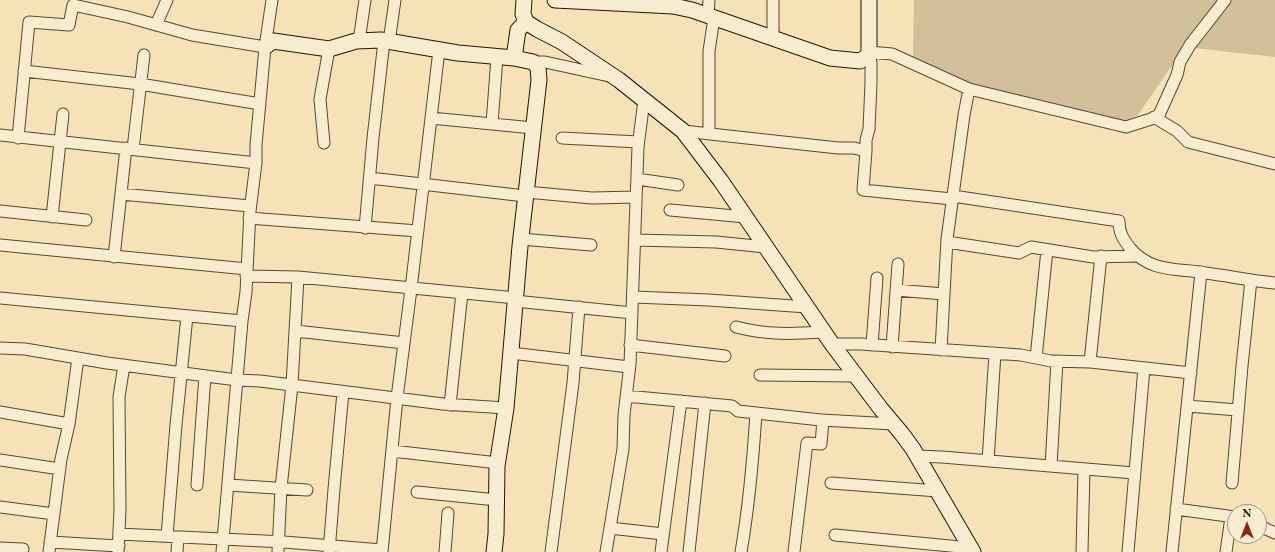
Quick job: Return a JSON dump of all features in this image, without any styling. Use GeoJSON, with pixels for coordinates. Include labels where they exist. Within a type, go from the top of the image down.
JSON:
{"type":"FeatureCollection","features":[{"type":"Feature","properties":{"kind":"street"},"geometry":{"type":"LineString","coordinates":[[156,25],[167,0]]}},
{"type":"Feature","properties":{"kind":"street"},"geometry":{"type":"LineString","coordinates":[[222,552],[242,321],[246,292],[250,206],[256,163],[260,104],[272,0]]}},
{"type":"Feature","properties":{"kind":"street"},"geometry":{"type":"LineString","coordinates":[[359,41],[364,0]]}},
{"type":"Feature","properties":{"kind":"street"},"geometry":{"type":"LineString","coordinates":[[365,228],[386,41],[395,0]]}},
{"type":"Feature","properties":{"kind":"street"},"geometry":{"type":"LineString","coordinates":[[524,0],[524,14],[526,22],[562,42],[617,78],[683,131],[722,181],[828,338],[902,434],[917,456],[972,550]]}},
{"type":"Feature","properties":{"kind":"street"},"geometry":{"type":"LineString","coordinates":[[555,0],[649,2],[692,10],[830,58],[860,61],[869,53],[892,54],[969,89],[1126,127],[1159,115],[1177,76],[1180,62],[1190,45],[1225,0]]}},
{"type":"Feature","properties":{"kind":"street"},"geometry":{"type":"LineString","coordinates":[[709,0],[711,17],[709,51],[709,134]]}},
{"type":"Feature","properties":{"kind":"street"},"geometry":{"type":"LineString","coordinates":[[773,0],[773,38]]}},
{"type":"Feature","properties":{"kind":"street"},"geometry":{"type":"LineString","coordinates":[[869,0],[869,53],[872,83],[869,129],[866,140],[863,190],[953,197],[1119,221],[1119,230],[1125,242],[1136,256],[1146,263],[1157,267],[1275,283]]}},
{"type":"Feature","properties":{"kind":"street"},"geometry":{"type":"LineString","coordinates":[[18,138],[29,22],[69,25],[74,3],[192,35],[266,47],[273,41],[329,49],[359,41],[386,41],[458,53],[514,58],[533,62],[545,62],[617,78]]}},
{"type":"Feature","properties":{"kind":"street"},"geometry":{"type":"LineString","coordinates":[[514,58],[518,30],[526,22]]}},
{"type":"Feature","properties":{"kind":"street"},"geometry":{"type":"LineString","coordinates":[[324,144],[320,100],[329,49]]}},
{"type":"Feature","properties":{"kind":"street"},"geometry":{"type":"LineString","coordinates":[[119,534],[223,539],[278,547],[382,551],[397,398],[439,50]]}},
{"type":"Feature","properties":{"kind":"street"},"geometry":{"type":"LineString","coordinates":[[114,257],[121,194],[144,56]]}},
{"type":"Feature","properties":{"kind":"street"},"geometry":{"type":"LineString","coordinates":[[492,124],[497,56]]}},
{"type":"Feature","properties":{"kind":"street"},"geometry":{"type":"LineString","coordinates":[[494,552],[498,463],[506,408],[515,300],[539,72],[538,67],[533,62]]}},
{"type":"Feature","properties":{"kind":"street"},"geometry":{"type":"LineString","coordinates":[[24,71],[140,84],[260,104]]}},
{"type":"Feature","properties":{"kind":"street"},"geometry":{"type":"LineString","coordinates":[[941,350],[947,242],[964,115],[969,89]]}},
{"type":"Feature","properties":{"kind":"street"},"geometry":{"type":"LineString","coordinates":[[606,552],[623,449],[632,313],[638,142],[644,100]]}},
{"type":"Feature","properties":{"kind":"street"},"geometry":{"type":"LineString","coordinates":[[52,217],[63,114]]}},
{"type":"Feature","properties":{"kind":"street"},"geometry":{"type":"LineString","coordinates":[[1154,117],[1177,131],[1188,142],[1275,164]]}},
{"type":"Feature","properties":{"kind":"street"},"geometry":{"type":"LineString","coordinates":[[431,118],[533,128]]}},
{"type":"Feature","properties":{"kind":"street"},"geometry":{"type":"LineString","coordinates":[[683,131],[838,148],[854,148],[866,151]]}},
{"type":"Feature","properties":{"kind":"street"},"geometry":{"type":"LineString","coordinates":[[0,135],[256,163]]}},
{"type":"Feature","properties":{"kind":"street"},"geometry":{"type":"LineString","coordinates":[[562,138],[638,142]]}},
{"type":"Feature","properties":{"kind":"street"},"geometry":{"type":"LineString","coordinates":[[370,178],[526,194],[592,198],[636,197]]}},
{"type":"Feature","properties":{"kind":"street"},"geometry":{"type":"LineString","coordinates":[[637,179],[678,185]]}},
{"type":"Feature","properties":{"kind":"street"},"geometry":{"type":"LineString","coordinates":[[121,194],[250,206]]}},
{"type":"Feature","properties":{"kind":"street"},"geometry":{"type":"LineString","coordinates":[[670,210],[746,217]]}},
{"type":"Feature","properties":{"kind":"street"},"geometry":{"type":"LineString","coordinates":[[0,211],[86,220]]}},
{"type":"Feature","properties":{"kind":"street"},"geometry":{"type":"LineString","coordinates":[[249,218],[418,231]]}},
{"type":"Feature","properties":{"kind":"street"},"geometry":{"type":"LineString","coordinates":[[521,240],[591,245]]}},
{"type":"Feature","properties":{"kind":"street"},"geometry":{"type":"LineString","coordinates":[[635,240],[716,242],[766,247]]}},
{"type":"Feature","properties":{"kind":"street"},"geometry":{"type":"LineString","coordinates":[[947,242],[1019,253],[1031,247],[1093,257],[1136,256]]}},
{"type":"Feature","properties":{"kind":"street"},"geometry":{"type":"LineString","coordinates":[[0,245],[246,272],[462,293],[579,308],[632,313]]}},
{"type":"Feature","properties":{"kind":"street"},"geometry":{"type":"LineString","coordinates":[[1036,358],[1047,250]]}},
{"type":"Feature","properties":{"kind":"street"},"geometry":{"type":"LineString","coordinates":[[1090,362],[1101,256]]}},
{"type":"Feature","properties":{"kind":"street"},"geometry":{"type":"LineString","coordinates":[[892,347],[898,264]]}},
{"type":"Feature","properties":{"kind":"street"},"geometry":{"type":"LineString","coordinates":[[1172,552],[1201,272]]}},
{"type":"Feature","properties":{"kind":"street"},"geometry":{"type":"LineString","coordinates":[[278,547],[296,331],[298,277]]}},
{"type":"Feature","properties":{"kind":"street"},"geometry":{"type":"LineString","coordinates":[[872,345],[877,278]]}},
{"type":"Feature","properties":{"kind":"street"},"geometry":{"type":"LineString","coordinates":[[1232,483],[1251,280]]}},
{"type":"Feature","properties":{"kind":"street"},"geometry":{"type":"LineString","coordinates":[[896,290],[944,294]]}},
{"type":"Feature","properties":{"kind":"street"},"geometry":{"type":"LineString","coordinates":[[450,405],[462,293]]}},
{"type":"Feature","properties":{"kind":"street"},"geometry":{"type":"LineString","coordinates":[[632,297],[709,300],[807,307]]}},
{"type":"Feature","properties":{"kind":"street"},"geometry":{"type":"LineString","coordinates":[[0,298],[242,321]]}},
{"type":"Feature","properties":{"kind":"street"},"geometry":{"type":"LineString","coordinates":[[551,552],[575,361],[579,308]]}},
{"type":"Feature","properties":{"kind":"street"},"geometry":{"type":"LineString","coordinates":[[167,536],[187,316]]}},
{"type":"Feature","properties":{"kind":"street"},"geometry":{"type":"LineString","coordinates":[[736,327],[755,332],[828,338],[872,345],[1022,355],[1057,361],[1090,362],[1190,374]]}},
{"type":"Feature","properties":{"kind":"street"},"geometry":{"type":"LineString","coordinates":[[296,331],[404,343]]}},
{"type":"Feature","properties":{"kind":"street"},"geometry":{"type":"LineString","coordinates":[[630,345],[725,356]]}},
{"type":"Feature","properties":{"kind":"street"},"geometry":{"type":"LineString","coordinates":[[0,348],[25,349],[124,365],[237,380],[260,381],[450,405],[506,408]]}},
{"type":"Feature","properties":{"kind":"street"},"geometry":{"type":"LineString","coordinates":[[511,353],[629,367]]}},
{"type":"Feature","properties":{"kind":"street"},"geometry":{"type":"LineString","coordinates":[[988,461],[995,353]]}},
{"type":"Feature","properties":{"kind":"street"},"geometry":{"type":"LineString","coordinates":[[78,358],[49,547],[118,549],[120,510],[119,397],[124,365]]}},
{"type":"Feature","properties":{"kind":"street"},"geometry":{"type":"LineString","coordinates":[[1051,466],[1057,361]]}},
{"type":"Feature","properties":{"kind":"street"},"geometry":{"type":"LineString","coordinates":[[1128,552],[1144,368]]}},
{"type":"Feature","properties":{"kind":"street"},"geometry":{"type":"LineString","coordinates":[[760,375],[856,376]]}},
{"type":"Feature","properties":{"kind":"street"},"geometry":{"type":"LineString","coordinates":[[197,485],[206,376]]}},
{"type":"Feature","properties":{"kind":"street"},"geometry":{"type":"LineString","coordinates":[[329,549],[343,392]]}},
{"type":"Feature","properties":{"kind":"street"},"geometry":{"type":"LineString","coordinates":[[626,396],[732,406],[738,411],[756,413],[823,420],[893,424]]}},
{"type":"Feature","properties":{"kind":"street"},"geometry":{"type":"LineString","coordinates":[[661,552],[681,401]]}},
{"type":"Feature","properties":{"kind":"street"},"geometry":{"type":"LineString","coordinates":[[689,552],[704,403]]}},
{"type":"Feature","properties":{"kind":"street"},"geometry":{"type":"LineString","coordinates":[[1187,406],[1238,410]]}},
{"type":"Feature","properties":{"kind":"street"},"geometry":{"type":"LineString","coordinates":[[0,412],[69,424]]}},
{"type":"Feature","properties":{"kind":"street"},"geometry":{"type":"LineString","coordinates":[[741,552],[753,460],[756,413]]}},
{"type":"Feature","properties":{"kind":"street"},"geometry":{"type":"LineString","coordinates":[[794,552],[807,443],[821,444],[823,420]]}},
{"type":"Feature","properties":{"kind":"street"},"geometry":{"type":"LineString","coordinates":[[392,450],[498,463]]}},
{"type":"Feature","properties":{"kind":"street"},"geometry":{"type":"LineString","coordinates":[[917,456],[1134,473]]}},
{"type":"Feature","properties":{"kind":"street"},"geometry":{"type":"LineString","coordinates":[[0,460],[60,469]]}},
{"type":"Feature","properties":{"kind":"street"},"geometry":{"type":"LineString","coordinates":[[1082,552],[1084,469]]}},
{"type":"Feature","properties":{"kind":"street"},"geometry":{"type":"LineString","coordinates":[[831,483],[938,491]]}},
{"type":"Feature","properties":{"kind":"street"},"geometry":{"type":"LineString","coordinates":[[228,485],[307,490]]}},
{"type":"Feature","properties":{"kind":"street"},"geometry":{"type":"LineString","coordinates":[[417,492],[497,500]]}},
{"type":"Feature","properties":{"kind":"street"},"geometry":{"type":"LineString","coordinates":[[0,507],[54,514]]}},
{"type":"Feature","properties":{"kind":"street"},"geometry":{"type":"LineString","coordinates":[[1176,509],[1227,516]]}},
{"type":"Feature","properties":{"kind":"street"},"geometry":{"type":"LineString","coordinates":[[446,552],[448,513]]}},
{"type":"Feature","properties":{"kind":"street"},"geometry":{"type":"LineString","coordinates":[[610,528],[663,534]]}},
{"type":"Feature","properties":{"kind":"street"},"geometry":{"type":"LineString","coordinates":[[835,535],[972,550]]}},
{"type":"Feature","properties":{"kind":"street"},"geometry":{"type":"LineString","coordinates":[[177,552],[178,537]]}},
{"type":"Feature","properties":{"kind":"street"},"geometry":{"type":"LineString","coordinates":[[0,548],[23,549]]}},
{"type":"Feature","properties":{"kind":"shaded area"},"geometry":{"type":"Polygon","coordinates":[[[914,0],[1275,0],[1275,57],[1185,47],[1137,116],[1121,122],[966,84],[913,61],[914,0]]]}}]}
